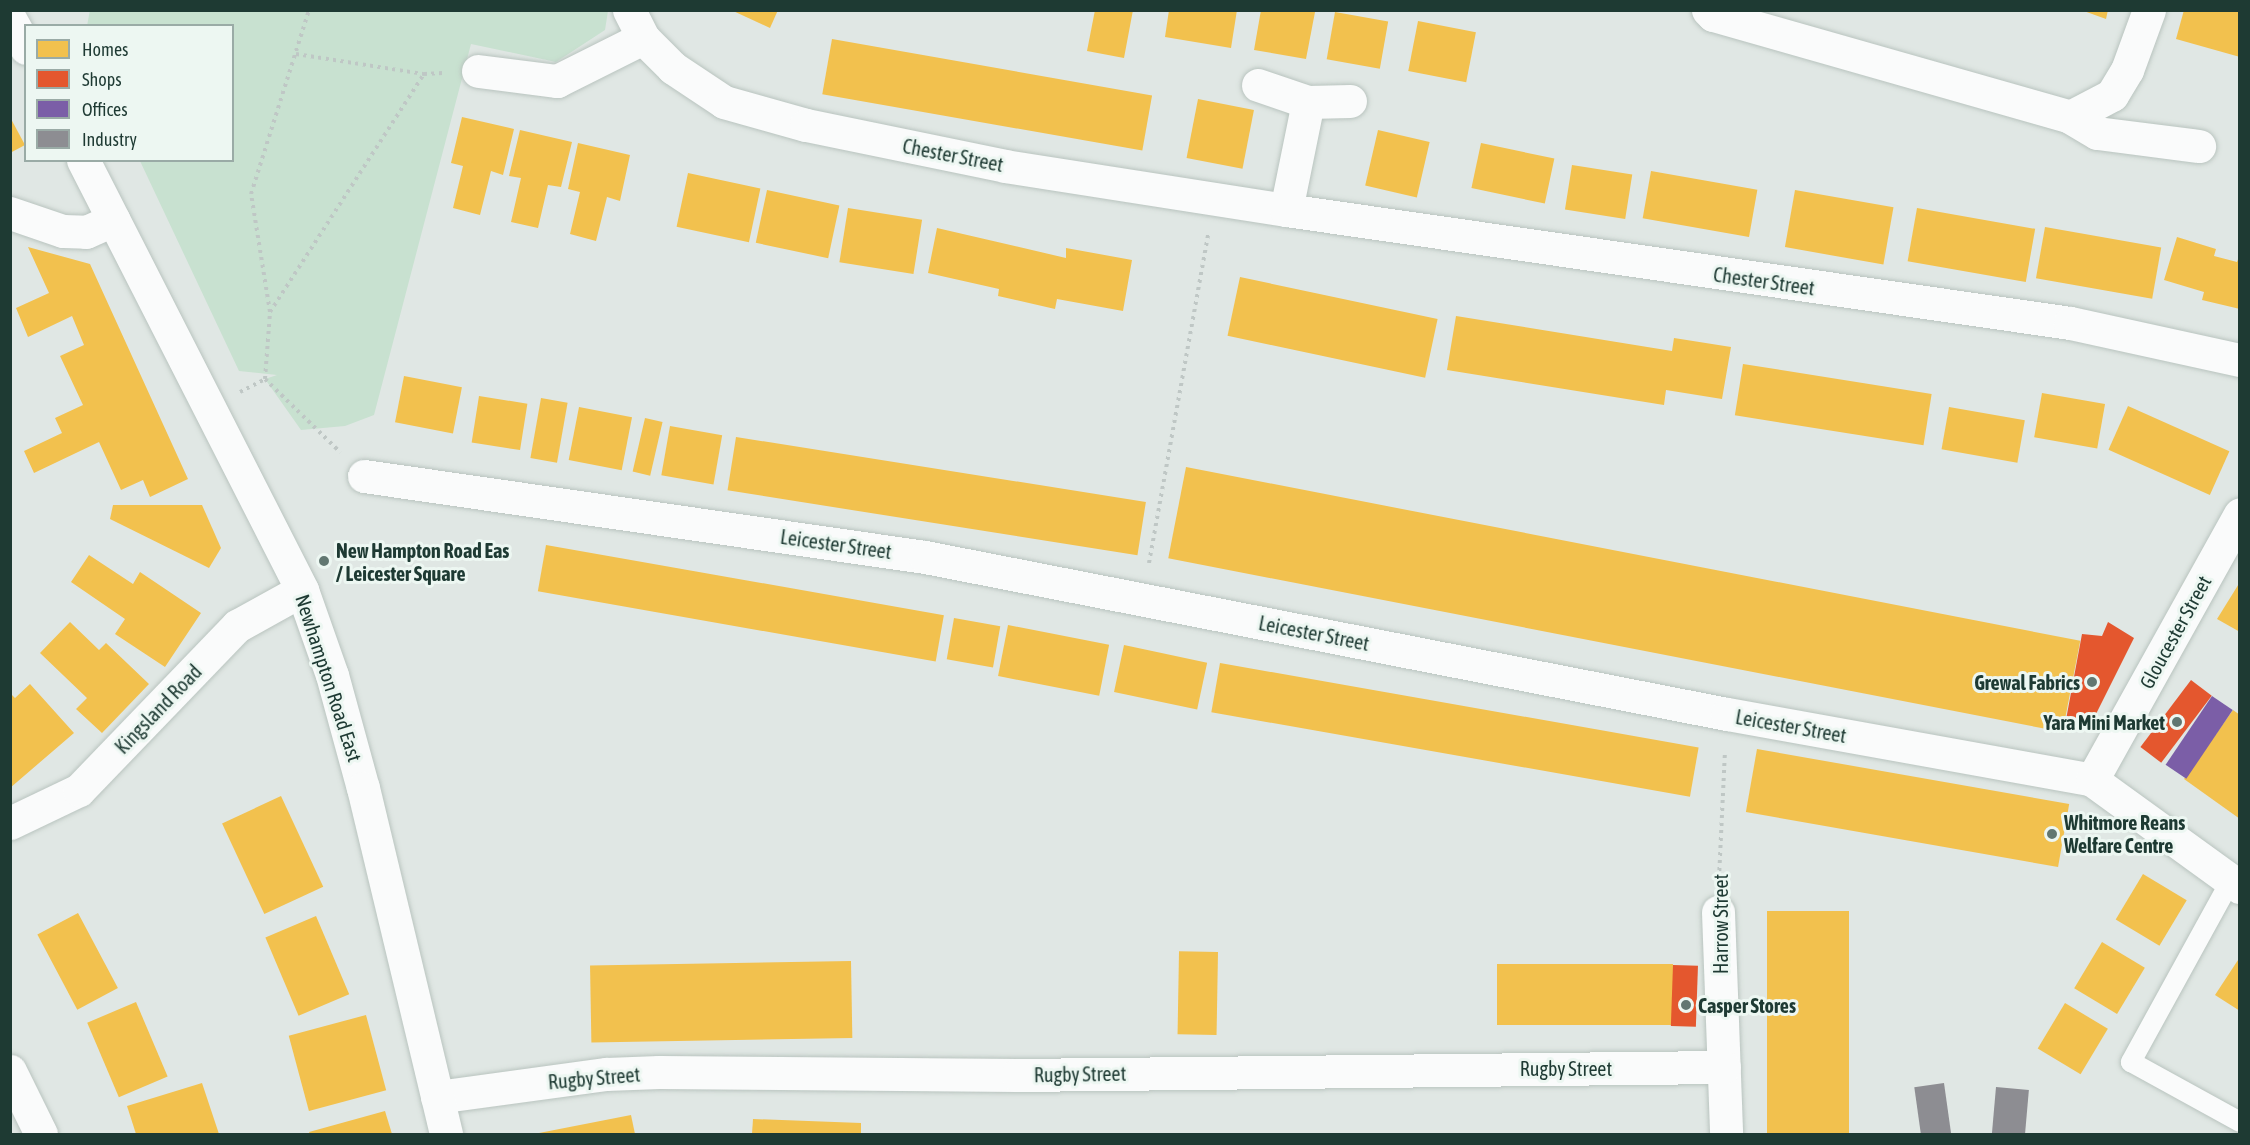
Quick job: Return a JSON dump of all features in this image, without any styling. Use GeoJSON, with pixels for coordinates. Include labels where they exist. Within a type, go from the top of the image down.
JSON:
{"type":"FeatureCollection","features":[{"type":"Feature","properties":{"kind":"street"},"geometry":{"type":"LineString","coordinates":[[1708,10],[1713,15],[2070,117],[2097,133],[2199,146]]}},
{"type":"Feature","properties":{"kind":"street"},"geometry":{"type":"LineString","coordinates":[[2070,117],[2112,95],[2127,70],[2149,10]]}},
{"type":"Feature","properties":{"kind":"street"},"geometry":{"type":"LineString","coordinates":[[10,18],[24,44]]}},
{"type":"Feature","properties":{"kind":"street","name":"Chester Street"},"geometry":{"type":"LineString","coordinates":[[478,71],[557,81],[636,24],[673,68],[724,102],[806,125],[1005,166],[1286,210],[2070,323],[2240,360]]}},
{"type":"Feature","properties":{"kind":"street"},"geometry":{"type":"LineString","coordinates":[[1258,86],[1308,102],[1350,101]]}},
{"type":"Feature","properties":{"kind":"street"},"geometry":{"type":"LineString","coordinates":[[1286,210],[1308,102]]}},
{"type":"Feature","properties":{"kind":"street","name":"Newhampton Road East"},"geometry":{"type":"LineString","coordinates":[[83,162],[302,590],[332,675],[363,788],[446,1134]]}},
{"type":"Feature","properties":{"kind":"street"},"geometry":{"type":"LineString","coordinates":[[10,213],[63,231],[86,232],[112,220]]}},
{"type":"Feature","properties":{"kind":"street","name":"Leicester Street"},"geometry":{"type":"LineString","coordinates":[[364,476],[925,557],[1727,714],[2092,780],[2235,884]]}},
{"type":"Feature","properties":{"kind":"street","name":"Gloucester Street"},"geometry":{"type":"LineString","coordinates":[[2092,780],[2240,514]]}},
{"type":"Feature","properties":{"kind":"street","name":"Kingsland Road"},"geometry":{"type":"LineString","coordinates":[[10,823],[79,790],[237,626],[302,590]]}},
{"type":"Feature","properties":{"kind":"street","name":"Harrow Street"},"geometry":{"type":"LineString","coordinates":[[1718,912],[1726,1134]]}},
{"type":"Feature","properties":{"kind":"street","name":"Rugby Street"},"geometry":{"type":"LineString","coordinates":[[436,1097],[606,1074],[659,1072],[1017,1075],[1724,1067]]}},
{"type":"Feature","properties":{"kind":"street"},"geometry":{"type":"LineString","coordinates":[[10,1071],[41,1134]]}},
{"type":"Feature","properties":{"kind":"lane","name":"Leicester Street"},"geometry":{"type":"LineString","coordinates":[[2235,884],[2131,1062],[2240,1122]]}},
{"type":"Feature","properties":{"kind":"path"},"geometry":{"type":"LineString","coordinates":[[309,10],[251,194],[270,312],[265,379],[364,476]]}},
{"type":"Feature","properties":{"kind":"path"},"geometry":{"type":"LineString","coordinates":[[296,54],[424,74],[478,71]]}},
{"type":"Feature","properties":{"kind":"path"},"geometry":{"type":"LineString","coordinates":[[270,312],[424,74]]}},
{"type":"Feature","properties":{"kind":"path"},"geometry":{"type":"LineString","coordinates":[[1142,600],[1215,198]]}},
{"type":"Feature","properties":{"kind":"path"},"geometry":{"type":"LineString","coordinates":[[209,408],[265,379]]}},
{"type":"Feature","properties":{"kind":"path","name":"Harrow Street"},"geometry":{"type":"LineString","coordinates":[[1718,912],[1727,714]]}},
{"type":"Feature","properties":{"kind":"green space"},"geometry":{"type":"Polygon","coordinates":[[[90,10],[608,11],[605,30],[556,62],[471,44],[374,415],[345,426],[301,430],[265,379],[277,375],[239,371],[140,162],[234,162],[234,24],[87,24],[90,10]]]}},
{"type":"Feature","properties":{"kind":"building: Homes"},"geometry":{"type":"Polygon","coordinates":[[[731,10],[778,10],[770,28],[731,10]]]}},
{"type":"Feature","properties":{"kind":"building: Homes"},"geometry":{"type":"Polygon","coordinates":[[[1095,10],[1133,10],[1124,58],[1087,51],[1095,10]]]}},
{"type":"Feature","properties":{"kind":"building: Homes"},"geometry":{"type":"Polygon","coordinates":[[[1169,10],[1237,10],[1231,48],[1165,37],[1169,10]]]}},
{"type":"Feature","properties":{"kind":"building: Homes"},"geometry":{"type":"Polygon","coordinates":[[[1261,10],[1315,12],[1306,59],[1254,50],[1261,10]]]}},
{"type":"Feature","properties":{"kind":"building: Homes"},"geometry":{"type":"Polygon","coordinates":[[[2081,10],[2108,10],[2106,19],[2081,10]]]}},
{"type":"Feature","properties":{"kind":"building: Homes"},"geometry":{"type":"Polygon","coordinates":[[[2184,10],[2240,10],[2240,57],[2176,39],[2184,10]]]}},
{"type":"Feature","properties":{"kind":"building: Homes"},"geometry":{"type":"Polygon","coordinates":[[[1335,12],[1388,21],[1380,69],[1327,59],[1335,12]]]}},
{"type":"Feature","properties":{"kind":"building: Homes"},"geometry":{"type":"Polygon","coordinates":[[[1418,21],[1476,32],[1466,82],[1408,71],[1418,21]]]}},
{"type":"Feature","properties":{"kind":"building: Homes"},"geometry":{"type":"Polygon","coordinates":[[[832,39],[1152,95],[1142,151],[822,94],[832,39]]]}},
{"type":"Feature","properties":{"kind":"building: Homes"},"geometry":{"type":"Polygon","coordinates":[[[1198,99],[1254,110],[1243,169],[1187,158],[1198,99]]]}},
{"type":"Feature","properties":{"kind":"building: Homes"},"geometry":{"type":"Polygon","coordinates":[[[10,117],[24,146],[10,153],[10,117]]]}},
{"type":"Feature","properties":{"kind":"building: Homes"},"geometry":{"type":"Polygon","coordinates":[[[462,117],[514,129],[503,175],[491,171],[480,215],[453,208],[463,166],[451,163],[462,117]]]}},
{"type":"Feature","properties":{"kind":"building: Homes"},"geometry":{"type":"Polygon","coordinates":[[[520,130],[572,142],[561,187],[548,185],[538,228],[511,222],[521,178],[509,176],[520,130]]]}},
{"type":"Feature","properties":{"kind":"building: Homes"},"geometry":{"type":"Polygon","coordinates":[[[1378,130],[1430,142],[1417,197],[1365,186],[1378,130]]]}},
{"type":"Feature","properties":{"kind":"building: Homes"},"geometry":{"type":"Polygon","coordinates":[[[578,143],[630,155],[620,201],[607,197],[596,241],[570,234],[580,192],[568,189],[578,143]]]}},
{"type":"Feature","properties":{"kind":"building: Homes"},"geometry":{"type":"Polygon","coordinates":[[[1481,143],[1554,159],[1545,204],[1471,188],[1481,143]]]}},
{"type":"Feature","properties":{"kind":"building: Homes"},"geometry":{"type":"Polygon","coordinates":[[[1572,165],[1632,175],[1625,219],[1565,209],[1572,165]]]}},
{"type":"Feature","properties":{"kind":"building: Homes"},"geometry":{"type":"Polygon","coordinates":[[[1651,171],[1757,190],[1749,237],[1643,218],[1651,171]]]}},
{"type":"Feature","properties":{"kind":"building: Homes"},"geometry":{"type":"Polygon","coordinates":[[[688,173],[760,188],[749,242],[677,227],[688,173]]]}},
{"type":"Feature","properties":{"kind":"building: Homes"},"geometry":{"type":"Polygon","coordinates":[[[767,190],[839,205],[828,258],[756,243],[767,190]]]}},
{"type":"Feature","properties":{"kind":"building: Homes"},"geometry":{"type":"Polygon","coordinates":[[[1795,190],[1893,207],[1883,264],[1785,247],[1795,190]]]}},
{"type":"Feature","properties":{"kind":"building: Homes"},"geometry":{"type":"Polygon","coordinates":[[[848,208],[922,220],[913,274],[839,262],[848,208]]]}},
{"type":"Feature","properties":{"kind":"building: Homes"},"geometry":{"type":"Polygon","coordinates":[[[1917,208],[2035,229],[2026,282],[1908,261],[1917,208]]]}},
{"type":"Feature","properties":{"kind":"building: Homes"},"geometry":{"type":"Polygon","coordinates":[[[2045,227],[2161,247],[2152,299],[2036,278],[2045,227]]]}},
{"type":"Feature","properties":{"kind":"building: Homes"},"geometry":{"type":"Polygon","coordinates":[[[937,228],[1066,258],[1066,248],[1132,260],[1123,311],[1057,299],[1055,309],[998,296],[999,289],[928,273],[937,228]]]}},
{"type":"Feature","properties":{"kind":"building: Homes"},"geometry":{"type":"Polygon","coordinates":[[[2177,237],[2216,249],[2214,256],[2237,262],[2240,254],[2240,309],[2202,300],[2204,292],[2164,280],[2177,237]]]}},
{"type":"Feature","properties":{"kind":"building: Homes"},"geometry":{"type":"Polygon","coordinates":[[[28,247],[90,264],[188,479],[150,497],[143,480],[121,490],[99,442],[34,473],[24,451],[62,433],[55,418],[83,405],[60,356],[84,345],[72,316],[28,337],[16,308],[49,293],[28,247]]]}},
{"type":"Feature","properties":{"kind":"building: Homes"},"geometry":{"type":"Polygon","coordinates":[[[1240,277],[1438,319],[1425,378],[1228,336],[1240,277]]]}},
{"type":"Feature","properties":{"kind":"building: Homes"},"geometry":{"type":"Polygon","coordinates":[[[1456,316],[1672,351],[1674,338],[1731,347],[1722,399],[1666,390],[1664,405],[1447,370],[1456,316]]]}},
{"type":"Feature","properties":{"kind":"building: Homes"},"geometry":{"type":"Polygon","coordinates":[[[1743,364],[1932,394],[1924,445],[1735,415],[1743,364]]]}},
{"type":"Feature","properties":{"kind":"building: Homes"},"geometry":{"type":"Polygon","coordinates":[[[404,376],[462,387],[453,433],[395,422],[404,376]]]}},
{"type":"Feature","properties":{"kind":"building: Homes"},"geometry":{"type":"Polygon","coordinates":[[[2042,393],[2105,404],[2097,448],[2034,437],[2042,393]]]}},
{"type":"Feature","properties":{"kind":"building: Homes"},"geometry":{"type":"Polygon","coordinates":[[[479,396],[527,404],[520,450],[472,442],[479,396]]]}},
{"type":"Feature","properties":{"kind":"building: Homes"},"geometry":{"type":"Polygon","coordinates":[[[541,398],[568,403],[557,463],[530,458],[541,398]]]}},
{"type":"Feature","properties":{"kind":"building: Homes"},"geometry":{"type":"Polygon","coordinates":[[[2128,406],[2229,451],[2210,495],[2108,450],[2128,406]]]}},
{"type":"Feature","properties":{"kind":"building: Homes"},"geometry":{"type":"Polygon","coordinates":[[[579,407],[632,417],[622,470],[569,460],[579,407]]]}},
{"type":"Feature","properties":{"kind":"building: Homes"},"geometry":{"type":"Polygon","coordinates":[[[1949,407],[2025,420],[2017,463],[1942,449],[1949,407]]]}},
{"type":"Feature","properties":{"kind":"building: Homes"},"geometry":{"type":"Polygon","coordinates":[[[645,418],[663,422],[650,476],[633,472],[645,418]]]}},
{"type":"Feature","properties":{"kind":"building: Homes"},"geometry":{"type":"Polygon","coordinates":[[[670,426],[722,435],[714,484],[661,475],[670,426]]]}},
{"type":"Feature","properties":{"kind":"building: Homes"},"geometry":{"type":"Polygon","coordinates":[[[736,437],[1146,502],[1137,555],[728,490],[736,437]]]}},
{"type":"Feature","properties":{"kind":"building: Homes"},"geometry":{"type":"Polygon","coordinates":[[[1186,467],[2080,641],[2063,732],[1168,558],[1186,467]]]}},
{"type":"Feature","properties":{"kind":"building: Homes"},"geometry":{"type":"Polygon","coordinates":[[[113,505],[202,505],[221,548],[209,568],[110,519],[113,505]]]}},
{"type":"Feature","properties":{"kind":"building: Homes"},"geometry":{"type":"Polygon","coordinates":[[[546,545],[944,615],[936,661],[538,591],[546,545]]]}},
{"type":"Feature","properties":{"kind":"building: Homes"},"geometry":{"type":"Polygon","coordinates":[[[89,555],[133,584],[140,572],[201,613],[165,667],[115,634],[125,619],[71,582],[89,555]]]}},
{"type":"Feature","properties":{"kind":"building: Homes"},"geometry":{"type":"Polygon","coordinates":[[[2240,582],[2240,632],[2217,619],[2240,582]]]}},
{"type":"Feature","properties":{"kind":"building: Homes"},"geometry":{"type":"Polygon","coordinates":[[[954,618],[1000,626],[993,668],[947,659],[954,618]]]}},
{"type":"Feature","properties":{"kind":"building: Homes"},"geometry":{"type":"Polygon","coordinates":[[[70,622],[99,650],[106,643],[149,684],[102,733],[76,709],[87,698],[40,653],[70,622]]]}},
{"type":"Feature","properties":{"kind":"building: Homes"},"geometry":{"type":"Polygon","coordinates":[[[1008,625],[1109,645],[1099,696],[998,676],[1008,625]]]}},
{"type":"Feature","properties":{"kind":"building: Homes"},"geometry":{"type":"Polygon","coordinates":[[[1124,645],[1207,663],[1197,710],[1114,692],[1124,645]]]}},
{"type":"Feature","properties":{"kind":"building: Homes"},"geometry":{"type":"Polygon","coordinates":[[[1220,663],[1699,747],[1690,797],[1211,712],[1220,663]]]}},
{"type":"Feature","properties":{"kind":"building: Homes"},"geometry":{"type":"Polygon","coordinates":[[[30,684],[74,733],[10,788],[10,693],[15,698],[30,684]]]}},
{"type":"Feature","properties":{"kind":"building: Homes"},"geometry":{"type":"Polygon","coordinates":[[[2233,710],[2240,715],[2240,819],[2184,779],[2233,710]]]}},
{"type":"Feature","properties":{"kind":"building: Homes"},"geometry":{"type":"Polygon","coordinates":[[[1757,749],[2069,804],[2058,867],[1746,812],[1757,749]]]}},
{"type":"Feature","properties":{"kind":"building: Homes"},"geometry":{"type":"Polygon","coordinates":[[[281,796],[323,887],[264,914],[222,823],[281,796]]]}},
{"type":"Feature","properties":{"kind":"building: Homes"},"geometry":{"type":"Polygon","coordinates":[[[2143,874],[2187,900],[2159,946],[2116,919],[2143,874]]]}},
{"type":"Feature","properties":{"kind":"building: Homes"},"geometry":{"type":"Polygon","coordinates":[[[1767,911],[1849,911],[1849,1134],[1767,1134],[1767,911]]]}},
{"type":"Feature","properties":{"kind":"building: Homes"},"geometry":{"type":"Polygon","coordinates":[[[78,913],[118,988],[77,1010],[37,935],[78,913]]]}},
{"type":"Feature","properties":{"kind":"building: Homes"},"geometry":{"type":"Polygon","coordinates":[[[316,916],[349,994],[299,1016],[265,937],[316,916]]]}},
{"type":"Feature","properties":{"kind":"building: Homes"},"geometry":{"type":"Polygon","coordinates":[[[2102,942],[2145,968],[2117,1014],[2074,988],[2102,942]]]}},
{"type":"Feature","properties":{"kind":"building: Homes"},"geometry":{"type":"Polygon","coordinates":[[[1179,951],[1218,952],[1217,1035],[1178,1034],[1179,951]]]}},
{"type":"Feature","properties":{"kind":"building: Homes"},"geometry":{"type":"Polygon","coordinates":[[[2240,957],[2240,1011],[2215,995],[2240,957]]]}},
{"type":"Feature","properties":{"kind":"building: Homes"},"geometry":{"type":"Polygon","coordinates":[[[851,961],[852,1038],[591,1043],[590,966],[851,961]]]}},
{"type":"Feature","properties":{"kind":"building: Homes"},"geometry":{"type":"Polygon","coordinates":[[[1497,964],[1673,964],[1673,1025],[1497,1025],[1497,964]]]}},
{"type":"Feature","properties":{"kind":"building: Homes"},"geometry":{"type":"Polygon","coordinates":[[[136,1002],[168,1077],[119,1097],[87,1023],[136,1002]]]}},
{"type":"Feature","properties":{"kind":"building: Homes"},"geometry":{"type":"Polygon","coordinates":[[[2065,1003],[2108,1029],[2081,1074],[2038,1048],[2065,1003]]]}},
{"type":"Feature","properties":{"kind":"building: Homes"},"geometry":{"type":"Polygon","coordinates":[[[366,1015],[386,1090],[309,1111],[289,1036],[366,1015]]]}},
{"type":"Feature","properties":{"kind":"building: Homes"},"geometry":{"type":"Polygon","coordinates":[[[202,1083],[219,1134],[136,1134],[127,1106],[202,1083]]]}},
{"type":"Feature","properties":{"kind":"building: Homes"},"geometry":{"type":"Polygon","coordinates":[[[385,1111],[392,1134],[310,1134],[309,1132],[385,1111]]]}},
{"type":"Feature","properties":{"kind":"building: Homes"},"geometry":{"type":"Polygon","coordinates":[[[631,1115],[635,1134],[539,1134],[539,1133],[631,1115]]]}},
{"type":"Feature","properties":{"kind":"building: Homes"},"geometry":{"type":"Polygon","coordinates":[[[753,1119],[861,1123],[861,1134],[752,1134],[753,1119]]]}},
{"type":"Feature","properties":{"kind":"building: Shops","name":"Grewal Fabrics"},"geometry":{"type":"Polygon","coordinates":[[[2108,622],[2134,638],[2088,730],[2065,725],[2082,634],[2102,636],[2108,622]]]}},
{"type":"Feature","properties":{"kind":"building: Shops","name":"Yara Mini Market"},"geometry":{"type":"Polygon","coordinates":[[[2191,680],[2212,696],[2161,763],[2140,747],[2191,680]]]}},
{"type":"Feature","properties":{"kind":"building: Shops","name":"Casper Stores"},"geometry":{"type":"Polygon","coordinates":[[[1673,965],[1698,966],[1696,1027],[1671,1026],[1673,965]]]}},
{"type":"Feature","properties":{"kind":"building: Offices"},"geometry":{"type":"Polygon","coordinates":[[[2212,696],[2233,710],[2186,779],[2166,765],[2212,696]]]}},
{"type":"Feature","properties":{"kind":"building: Industry"},"geometry":{"type":"Polygon","coordinates":[[[1944,1083],[1951,1134],[1921,1134],[1914,1087],[1944,1083]]]}},
{"type":"Feature","properties":{"kind":"building: Industry"},"geometry":{"type":"Polygon","coordinates":[[[1996,1087],[2029,1090],[2025,1134],[1992,1134],[1996,1087]]]}},
{"type":"Feature","properties":{"kind":"place","name":"New Hampton Road Eas / Leicester Square"},"geometry":{"type":"Point","coordinates":[324,561]}},
{"type":"Feature","properties":{"kind":"place","name":"Grewal Fabrics"},"geometry":{"type":"Point","coordinates":[2092,682]}},
{"type":"Feature","properties":{"kind":"place","name":"Yara Mini Market"},"geometry":{"type":"Point","coordinates":[2177,722]}},
{"type":"Feature","properties":{"kind":"place","name":"Whitmore Reans Welfare Centre"},"geometry":{"type":"Point","coordinates":[2052,834]}},
{"type":"Feature","properties":{"kind":"place","name":"Casper Stores"},"geometry":{"type":"Point","coordinates":[1686,1005]}}]}
